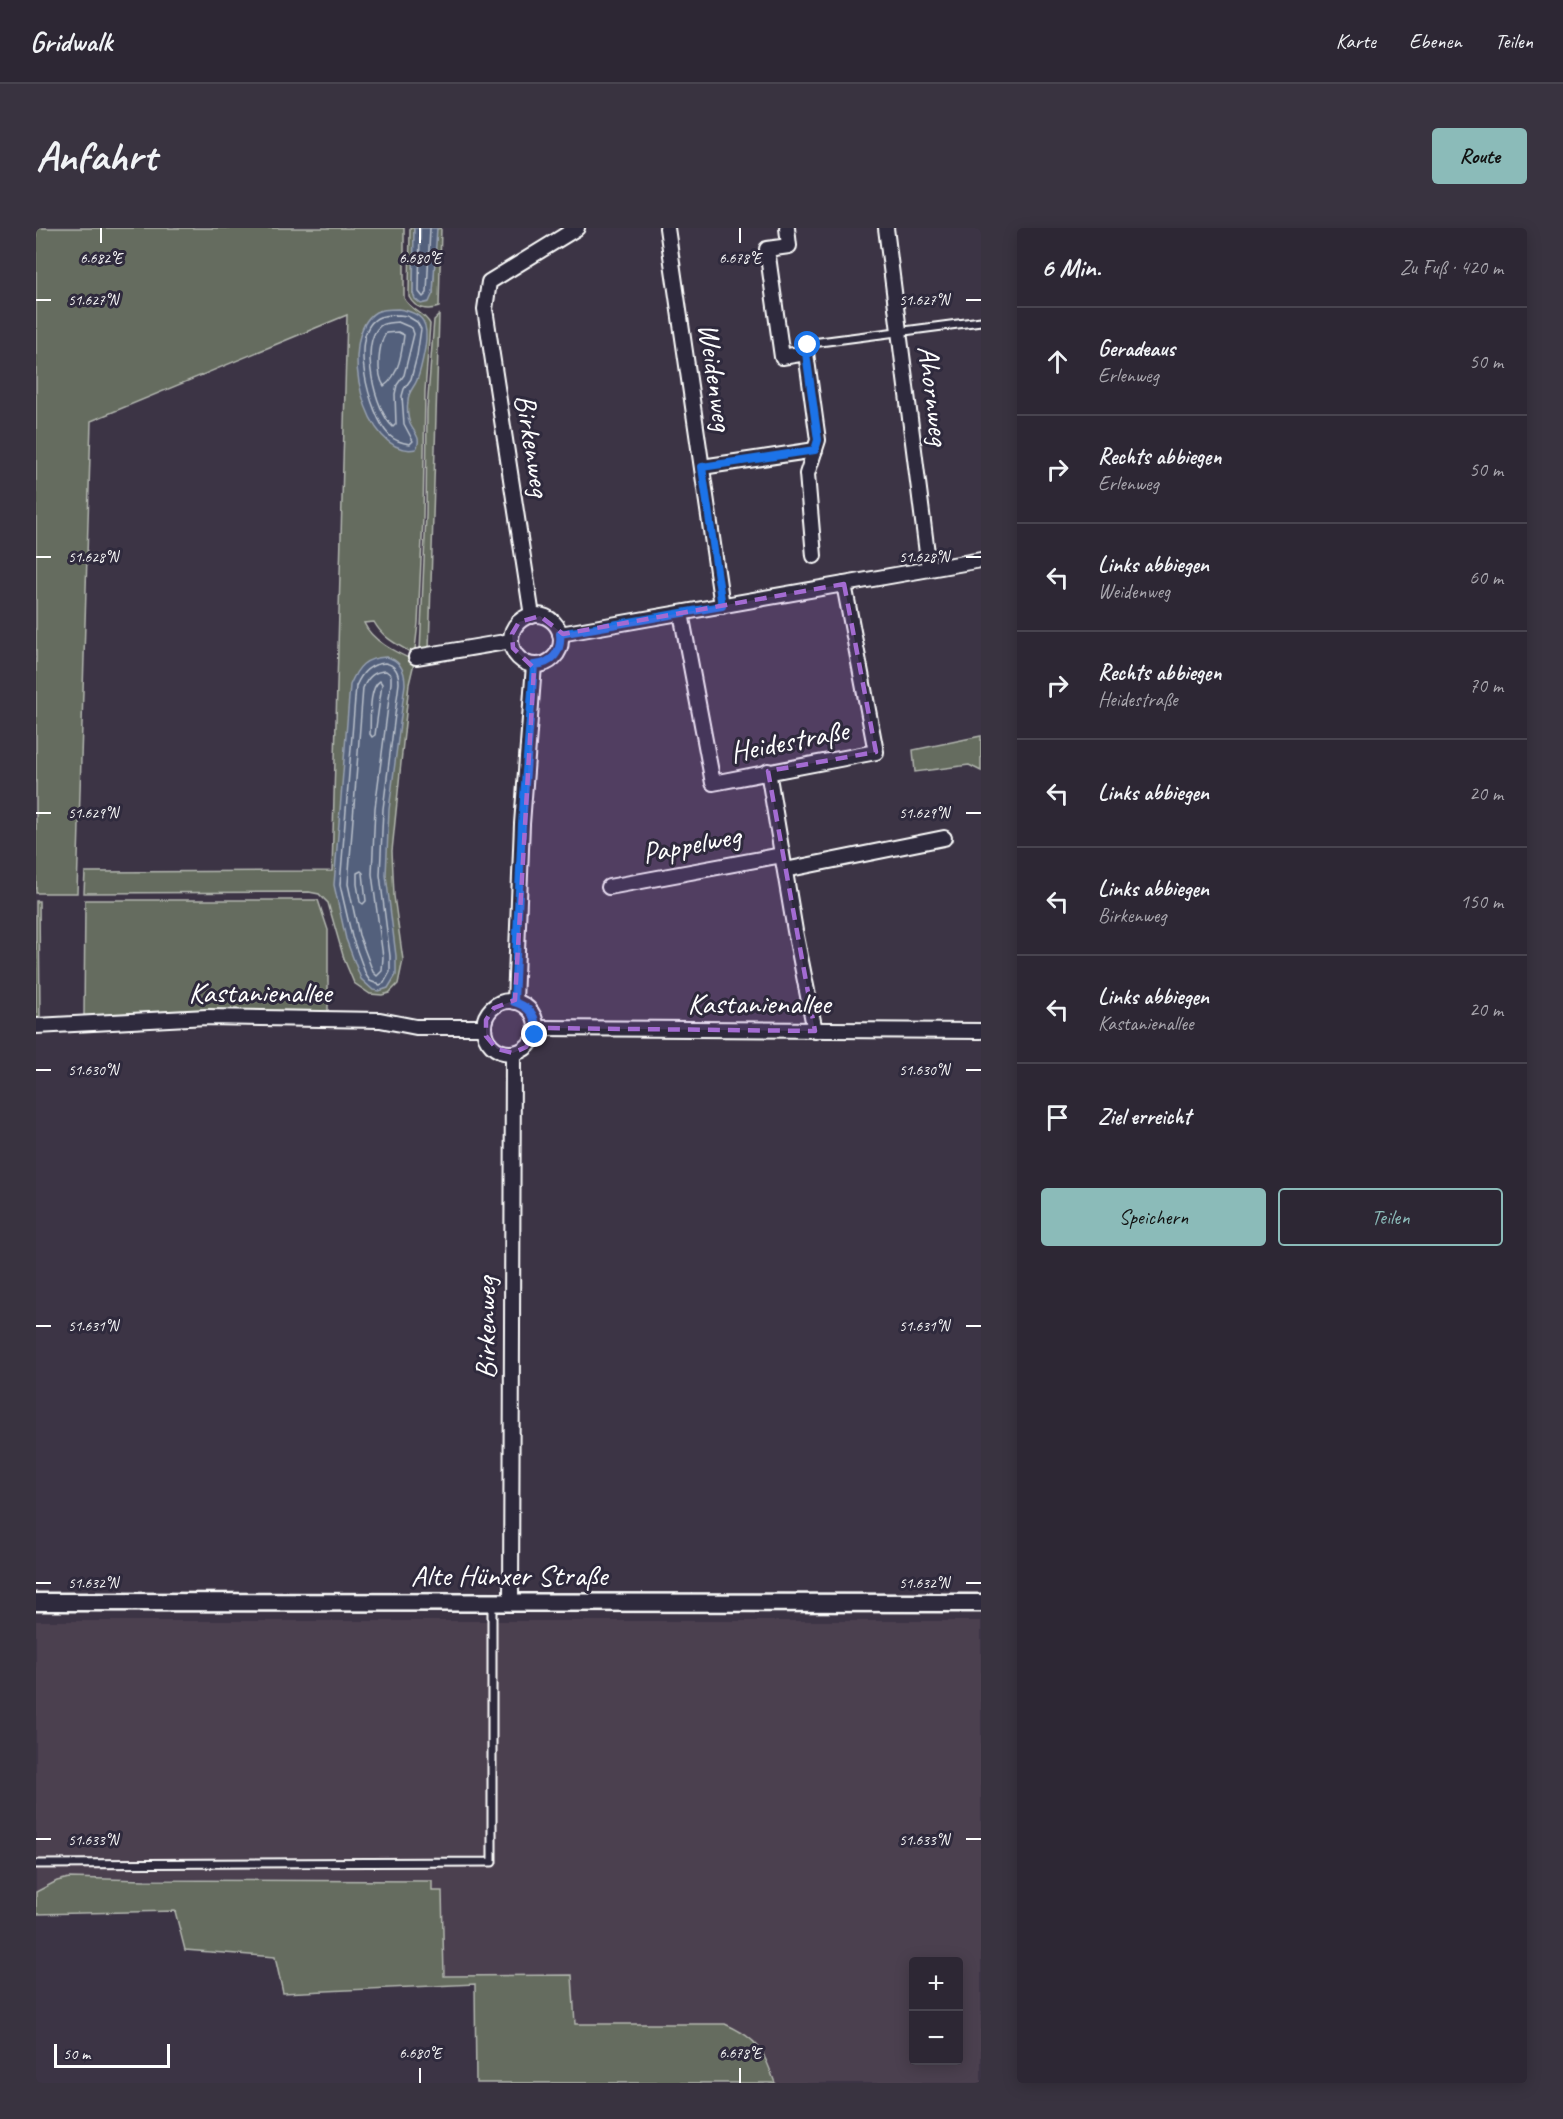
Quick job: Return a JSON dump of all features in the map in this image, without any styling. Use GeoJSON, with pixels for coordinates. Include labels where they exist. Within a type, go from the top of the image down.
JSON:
{"type":"FeatureCollection","features":[{"type":"Feature","properties":{"kind":"street","name":"Birkenweg"},"geometry":{"type":"LineString","coordinates":[[532,616],[485,309],[489,282],[576,228]]}},
{"type":"Feature","properties":{"kind":"street","name":"Weidenweg"},"geometry":{"type":"LineString","coordinates":[[667,228],[722,606]]}},
{"type":"Feature","properties":{"kind":"street"},"geometry":{"type":"LineString","coordinates":[[787,228],[789,246],[767,249],[782,357],[806,353],[818,440],[807,474],[814,556]]}},
{"type":"Feature","properties":{"kind":"street","name":"Ahornweg"},"geometry":{"type":"LineString","coordinates":[[886,228],[929,569]]}},
{"type":"Feature","properties":{"kind":"street"},"geometry":{"type":"LineString","coordinates":[[702,467],[815,450]]}},
{"type":"Feature","properties":{"kind":"street"},"geometry":{"type":"LineString","coordinates":[[560,634],[981,560]]}},
{"type":"Feature","properties":{"kind":"street","name":"Heidestraße"},"geometry":{"type":"LineString","coordinates":[[681,613],[713,783],[876,752],[844,584]]}},
{"type":"Feature","properties":{"kind":"street"},"geometry":{"type":"LineString","coordinates":[[532,616],[547,618],[558,628],[560,634],[561,642],[555,656],[542,665],[527,664],[516,655],[511,641],[519,622],[532,616]]}},
{"type":"Feature","properties":{"kind":"street"},"geometry":{"type":"LineString","coordinates":[[416,657],[511,641]]}},
{"type":"Feature","properties":{"kind":"street"},"geometry":{"type":"LineString","coordinates":[[514,1002],[522,824],[534,665]]}},
{"type":"Feature","properties":{"kind":"street","name":"Pappelweg"},"geometry":{"type":"LineString","coordinates":[[768,771],[816,1031]]}},
{"type":"Feature","properties":{"kind":"street"},"geometry":{"type":"LineString","coordinates":[[785,870],[944,838]]}},
{"type":"Feature","properties":{"kind":"street","name":"Pappelweg"},"geometry":{"type":"LineString","coordinates":[[609,887],[782,855]]}},
{"type":"Feature","properties":{"kind":"street"},"geometry":{"type":"LineString","coordinates":[[507,1002],[514,1002],[528,1008],[536,1021],[536,1028],[531,1042],[513,1053],[497,1049],[486,1036],[484,1027],[489,1013],[494,1008],[507,1002]]}},
{"type":"Feature","properties":{"kind":"street","name":"Kastanienallee"},"geometry":{"type":"LineString","coordinates":[[36,1026],[207,1017],[380,1020],[416,1027],[484,1027]]}},
{"type":"Feature","properties":{"kind":"street","name":"Kastanienallee"},"geometry":{"type":"LineString","coordinates":[[536,1028],[981,1031]]}},
{"type":"Feature","properties":{"kind":"street","name":"Birkenweg"},"geometry":{"type":"LineString","coordinates":[[511,1603],[513,1053]]}},
{"type":"Feature","properties":{"kind":"street","name":"Alte Hünxer Straße"},"geometry":{"type":"LineString","coordinates":[[36,1602],[981,1603]]}},
{"type":"Feature","properties":{"kind":"lane"},"geometry":{"type":"LineString","coordinates":[[806,353],[808,345],[812,343],[981,321]]}},
{"type":"Feature","properties":{"kind":"lane"},"geometry":{"type":"LineString","coordinates":[[36,1864],[492,1862],[492,1603]]}},
{"type":"Feature","properties":{"kind":"highlighted area"},"geometry":{"type":"Polygon","coordinates":[[[844,584],[876,752],[768,771],[815,1031],[539,1028],[526,1047],[513,1053],[497,1049],[486,1036],[486,1020],[494,1008],[515,1000],[534,668],[513,648],[512,634],[519,622],[540,616],[563,634],[844,584]]]}},
{"type":"Feature","properties":{"kind":"shaded area"},"geometry":{"type":"Polygon","coordinates":[[[36,1621],[981,1621],[981,2083],[775,2083],[766,2057],[725,2024],[575,2024],[572,1975],[444,1976],[442,1891],[432,1891],[432,1881],[69,1878],[57,1881],[36,1892],[36,1621]]]}},
{"type":"Feature","properties":{"kind":"green space"},"geometry":{"type":"Polygon","coordinates":[[[36,228],[404,228],[404,298],[430,324],[425,391],[423,518],[415,649],[410,652],[394,643],[381,632],[374,622],[364,623],[378,641],[413,660],[414,663],[409,684],[392,851],[394,896],[403,960],[398,984],[389,993],[370,994],[354,983],[344,959],[328,903],[319,894],[309,892],[84,893],[85,872],[332,871],[347,315],[91,421],[77,893],[36,893],[36,228]]]}},
{"type":"Feature","properties":{"kind":"green space"},"geometry":{"type":"Polygon","coordinates":[[[410,228],[414,228],[413,293],[433,293],[436,229],[441,228],[439,307],[422,308],[409,297],[410,228]]]}},
{"type":"Feature","properties":{"kind":"green space"},"geometry":{"type":"Polygon","coordinates":[[[439,315],[429,650],[420,651],[426,515],[427,410],[434,320],[439,315]]]}},
{"type":"Feature","properties":{"kind":"green space"},"geometry":{"type":"Polygon","coordinates":[[[981,736],[981,771],[969,765],[915,772],[913,750],[981,736]]]}},
{"type":"Feature","properties":{"kind":"green space"},"geometry":{"type":"Polygon","coordinates":[[[85,900],[318,900],[328,930],[328,1012],[208,1010],[84,1018],[85,900]]]}},
{"type":"Feature","properties":{"kind":"green space"},"geometry":{"type":"Polygon","coordinates":[[[36,901],[39,901],[40,1018],[36,1018],[36,901]]]}},
{"type":"Feature","properties":{"kind":"green space"},"geometry":{"type":"Polygon","coordinates":[[[69,1878],[432,1881],[432,1891],[442,1891],[444,1976],[572,1975],[575,2024],[725,2024],[753,2041],[763,2054],[775,2083],[476,2083],[475,1984],[283,1993],[275,1957],[185,1950],[175,1911],[36,1914],[36,1892],[57,1881],[69,1878]]]}},
{"type":"Feature","properties":{"kind":"water"},"geometry":{"type":"Polygon","coordinates":[[[414,228],[437,228],[433,293],[429,302],[421,304],[415,299],[413,293],[414,228]]]}},
{"type":"Feature","properties":{"kind":"water"},"geometry":{"type":"Polygon","coordinates":[[[398,309],[414,313],[419,317],[423,321],[426,332],[421,368],[409,395],[408,404],[410,424],[418,439],[416,449],[398,447],[382,436],[370,417],[357,369],[358,345],[364,325],[376,312],[398,309]]]}},
{"type":"Feature","properties":{"kind":"water"},"geometry":{"type":"Polygon","coordinates":[[[391,658],[401,667],[405,684],[389,810],[386,875],[396,956],[396,975],[388,988],[379,991],[373,990],[361,979],[346,939],[334,885],[350,685],[363,664],[373,659],[391,658]]]}},
{"type":"Feature","properties":{"kind":"route"},"geometry":{"type":"LineString","coordinates":[[535,1035],[536,1021],[532,1014],[522,1004],[514,1002],[522,824],[534,665],[549,662],[555,656],[561,642],[560,634],[722,606],[702,467],[815,450],[818,440],[806,353],[808,345]]}}]}
